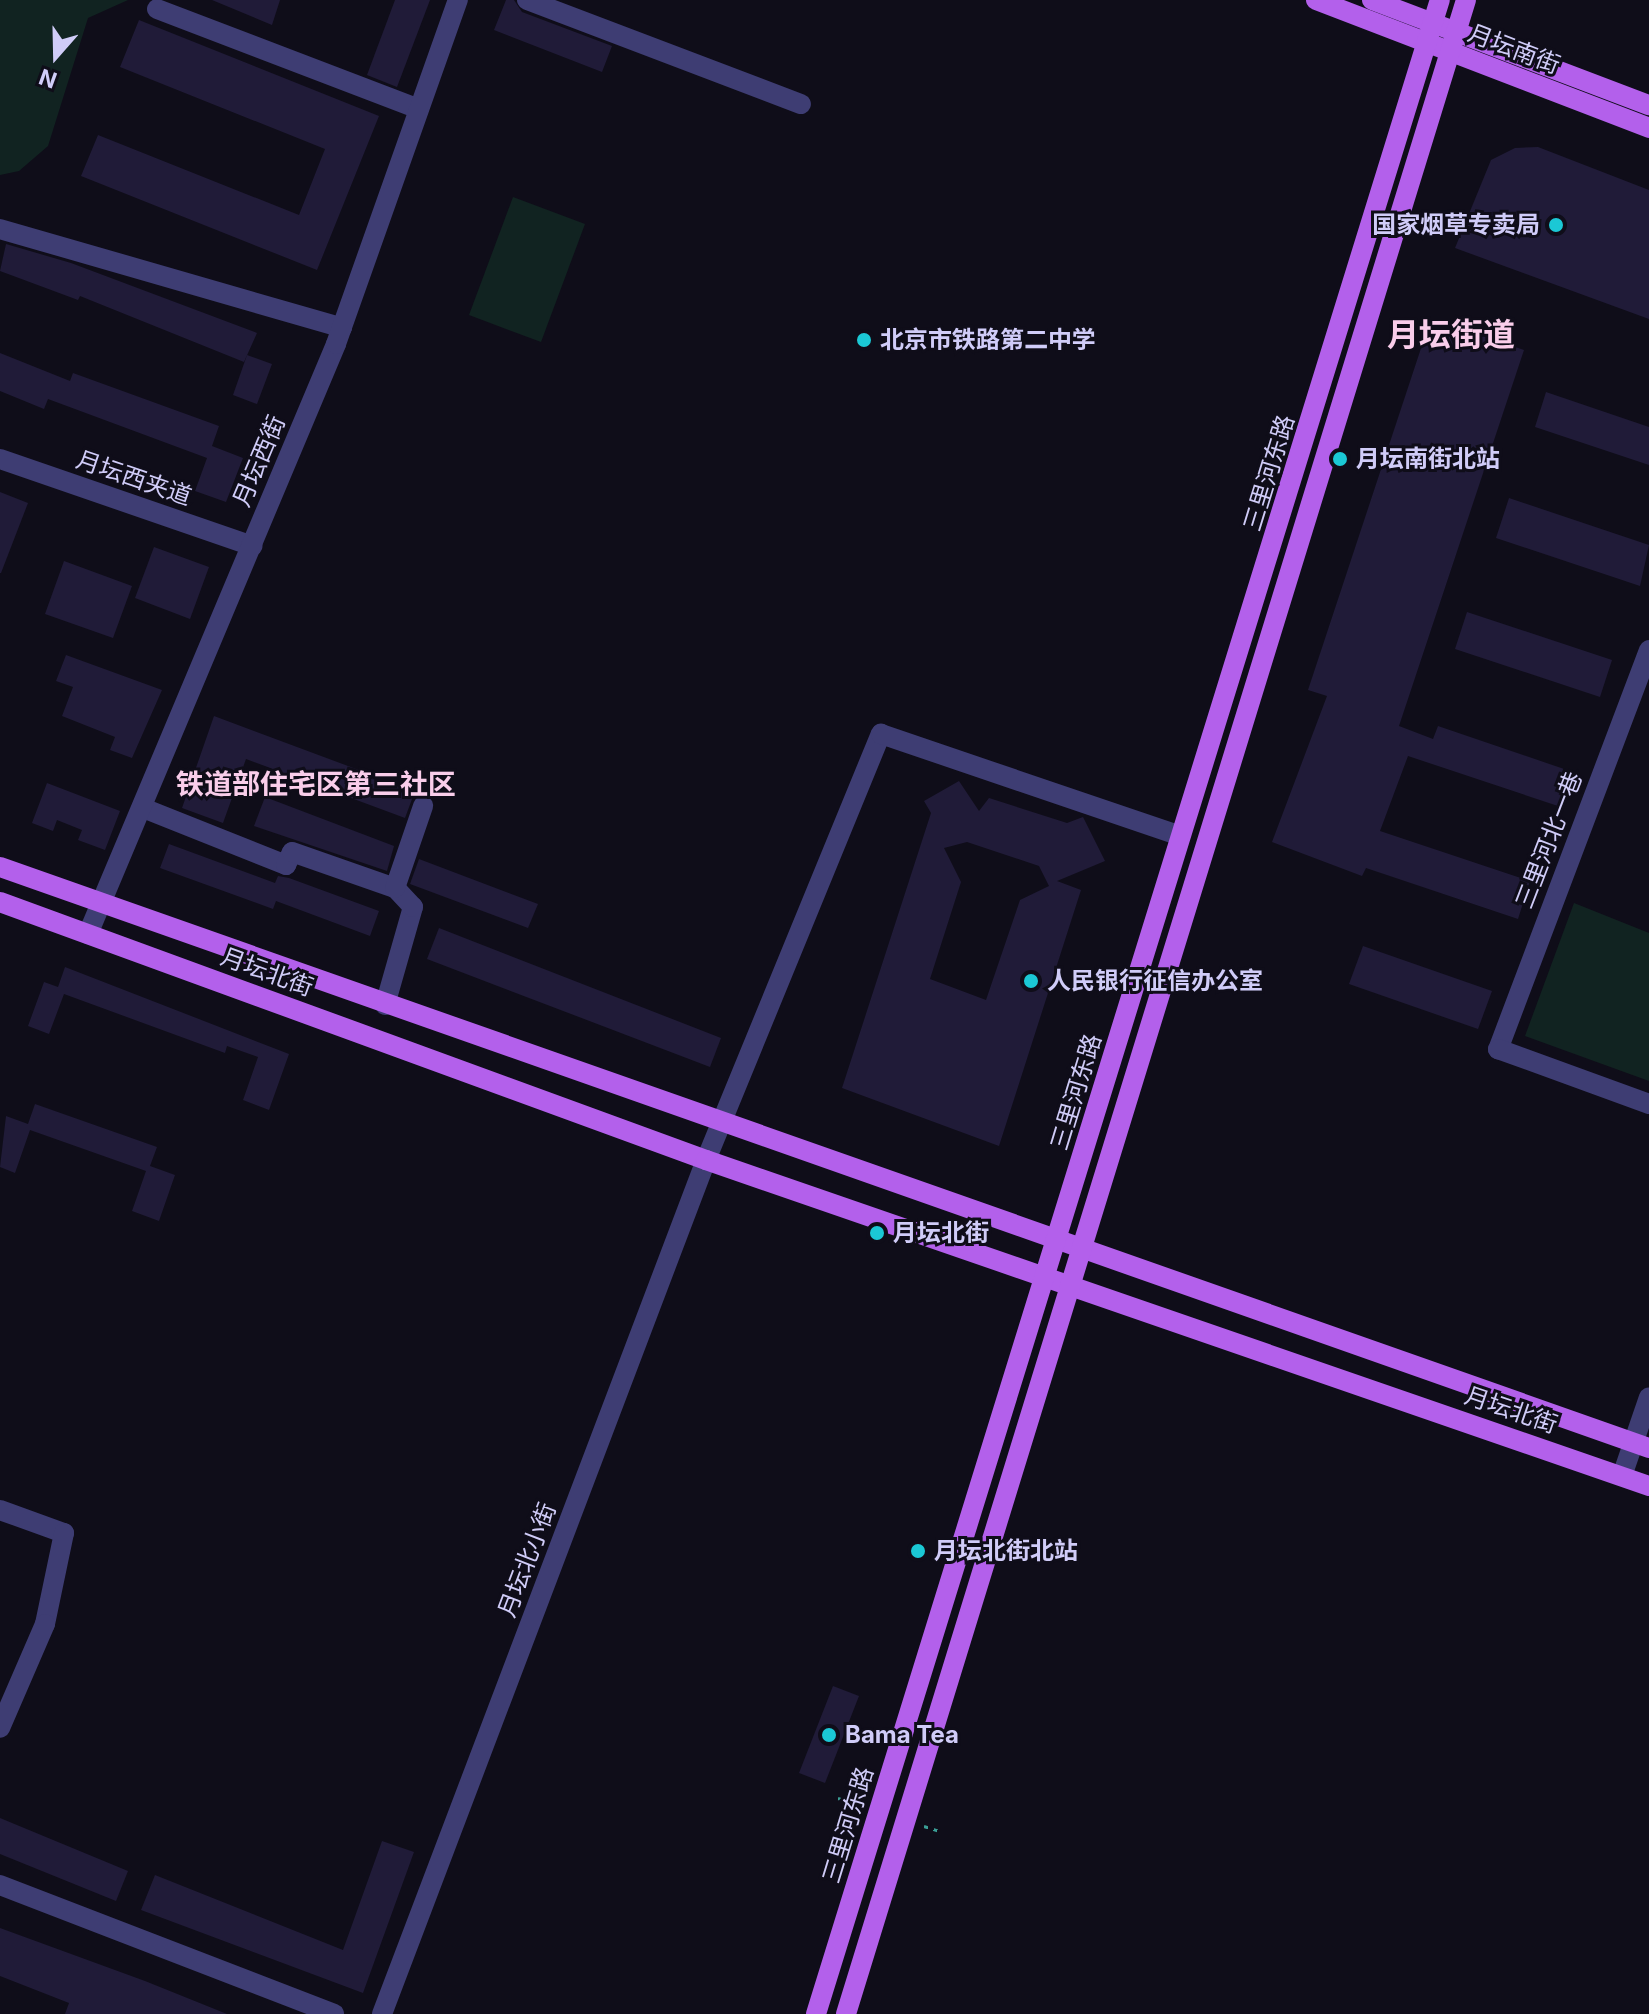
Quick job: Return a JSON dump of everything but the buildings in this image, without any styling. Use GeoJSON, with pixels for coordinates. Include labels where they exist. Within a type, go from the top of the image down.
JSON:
{"type":"FeatureCollection","features":[{"type":"Feature","properties":{"kind":"main road","name":"月坛南街"},"geometry":{"type":"LineString","coordinates":[[1316,0],[1426,44],[1453,43],[1649,105]]}},
{"type":"Feature","properties":{"kind":"main road","name":"月坛南街"},"geometry":{"type":"LineString","coordinates":[[1372,0],[1433,24],[1453,43],[1649,128]]}},
{"type":"Feature","properties":{"kind":"main road","name":"三里河东路"},"geometry":{"type":"LineString","coordinates":[[816,2014],[1058,1242],[1180,836],[1284,513],[1440,0]]}},
{"type":"Feature","properties":{"kind":"main road"},"geometry":{"type":"LineString","coordinates":[[846,2014],[1466,0]]}},
{"type":"Feature","properties":{"kind":"main road","name":"月坛北街"},"geometry":{"type":"LineString","coordinates":[[0,867],[722,1125],[1641,1446]]}},
{"type":"Feature","properties":{"kind":"main road","name":"月坛北街"},"geometry":{"type":"LineString","coordinates":[[0,902],[706,1160],[1046,1275],[1649,1486]]}},
{"type":"Feature","properties":{"kind":"street","name":"月坛西街"},"geometry":{"type":"LineString","coordinates":[[88,934],[98,903],[143,808],[342,328],[458,0]]}},
{"type":"Feature","properties":{"kind":"street"},"geometry":{"type":"LineString","coordinates":[[527,0],[801,104]]}},
{"type":"Feature","properties":{"kind":"street"},"geometry":{"type":"LineString","coordinates":[[157,9],[419,109]]}},
{"type":"Feature","properties":{"kind":"street"},"geometry":{"type":"LineString","coordinates":[[0,229],[342,328]]}},
{"type":"Feature","properties":{"kind":"street","name":"月坛西夹道"},"geometry":{"type":"LineString","coordinates":[[0,459],[252,546]]}},
{"type":"Feature","properties":{"kind":"street","name":"三里河北一巷"},"geometry":{"type":"LineString","coordinates":[[1649,650],[1498,1049],[1649,1104]]}},
{"type":"Feature","properties":{"kind":"street","name":"月坛北小街"},"geometry":{"type":"LineString","coordinates":[[382,2014],[706,1160],[881,734],[1180,836]]}},
{"type":"Feature","properties":{"kind":"street"},"geometry":{"type":"LineString","coordinates":[[395,888],[423,806]]}},
{"type":"Feature","properties":{"kind":"street"},"geometry":{"type":"LineString","coordinates":[[143,808],[286,865],[292,852],[395,888],[413,907],[385,1005]]}},
{"type":"Feature","properties":{"kind":"street"},"geometry":{"type":"LineString","coordinates":[[1622,1476],[1641,1446],[1649,1397]]}},
{"type":"Feature","properties":{"kind":"street"},"geometry":{"type":"LineString","coordinates":[[0,1510],[64,1533],[45,1624],[0,1728]]}},
{"type":"Feature","properties":{"kind":"street"},"geometry":{"type":"LineString","coordinates":[[0,1885],[334,2014]]}},
{"type":"Feature","properties":{"kind":"green space"},"geometry":{"type":"Polygon","coordinates":[[[0,0],[128,0],[88,18],[48,146],[19,171],[0,175],[0,0]]]}},
{"type":"Feature","properties":{"kind":"green space"},"geometry":{"type":"Polygon","coordinates":[[[513,197],[585,224],[541,342],[469,315],[513,197]]]}},
{"type":"Feature","properties":{"kind":"green space"},"geometry":{"type":"Polygon","coordinates":[[[1574,903],[1649,933],[1649,1081],[1525,1036],[1574,903]]]}},
{"type":"Feature","properties":{"kind":"place","name":"国家烟草专卖局"},"geometry":{"type":"Point","coordinates":[1556,225]}},
{"type":"Feature","properties":{"kind":"place","name":"北京市铁路第二中学"},"geometry":{"type":"Point","coordinates":[864,340]}},
{"type":"Feature","properties":{"kind":"place","name":"月坛南街北站"},"geometry":{"type":"Point","coordinates":[1340,459]}},
{"type":"Feature","properties":{"kind":"place","name":"人民银行征信办公室"},"geometry":{"type":"Point","coordinates":[1031,981]}},
{"type":"Feature","properties":{"kind":"place","name":"月坛北街"},"geometry":{"type":"Point","coordinates":[877,1233]}},
{"type":"Feature","properties":{"kind":"place","name":"月坛北街北站"},"geometry":{"type":"Point","coordinates":[918,1551]}},
{"type":"Feature","properties":{"kind":"place","name":"Bama Tea"},"geometry":{"type":"Point","coordinates":[829,1735]}},
{"type":"Feature","properties":{"kind":"district","name":"月坛街道"},"geometry":{"type":"Point","coordinates":[1451,335]}},
{"type":"Feature","properties":{"kind":"district","name":"铁道部住宅区第三社区"},"geometry":{"type":"Point","coordinates":[316,784]}}]}
